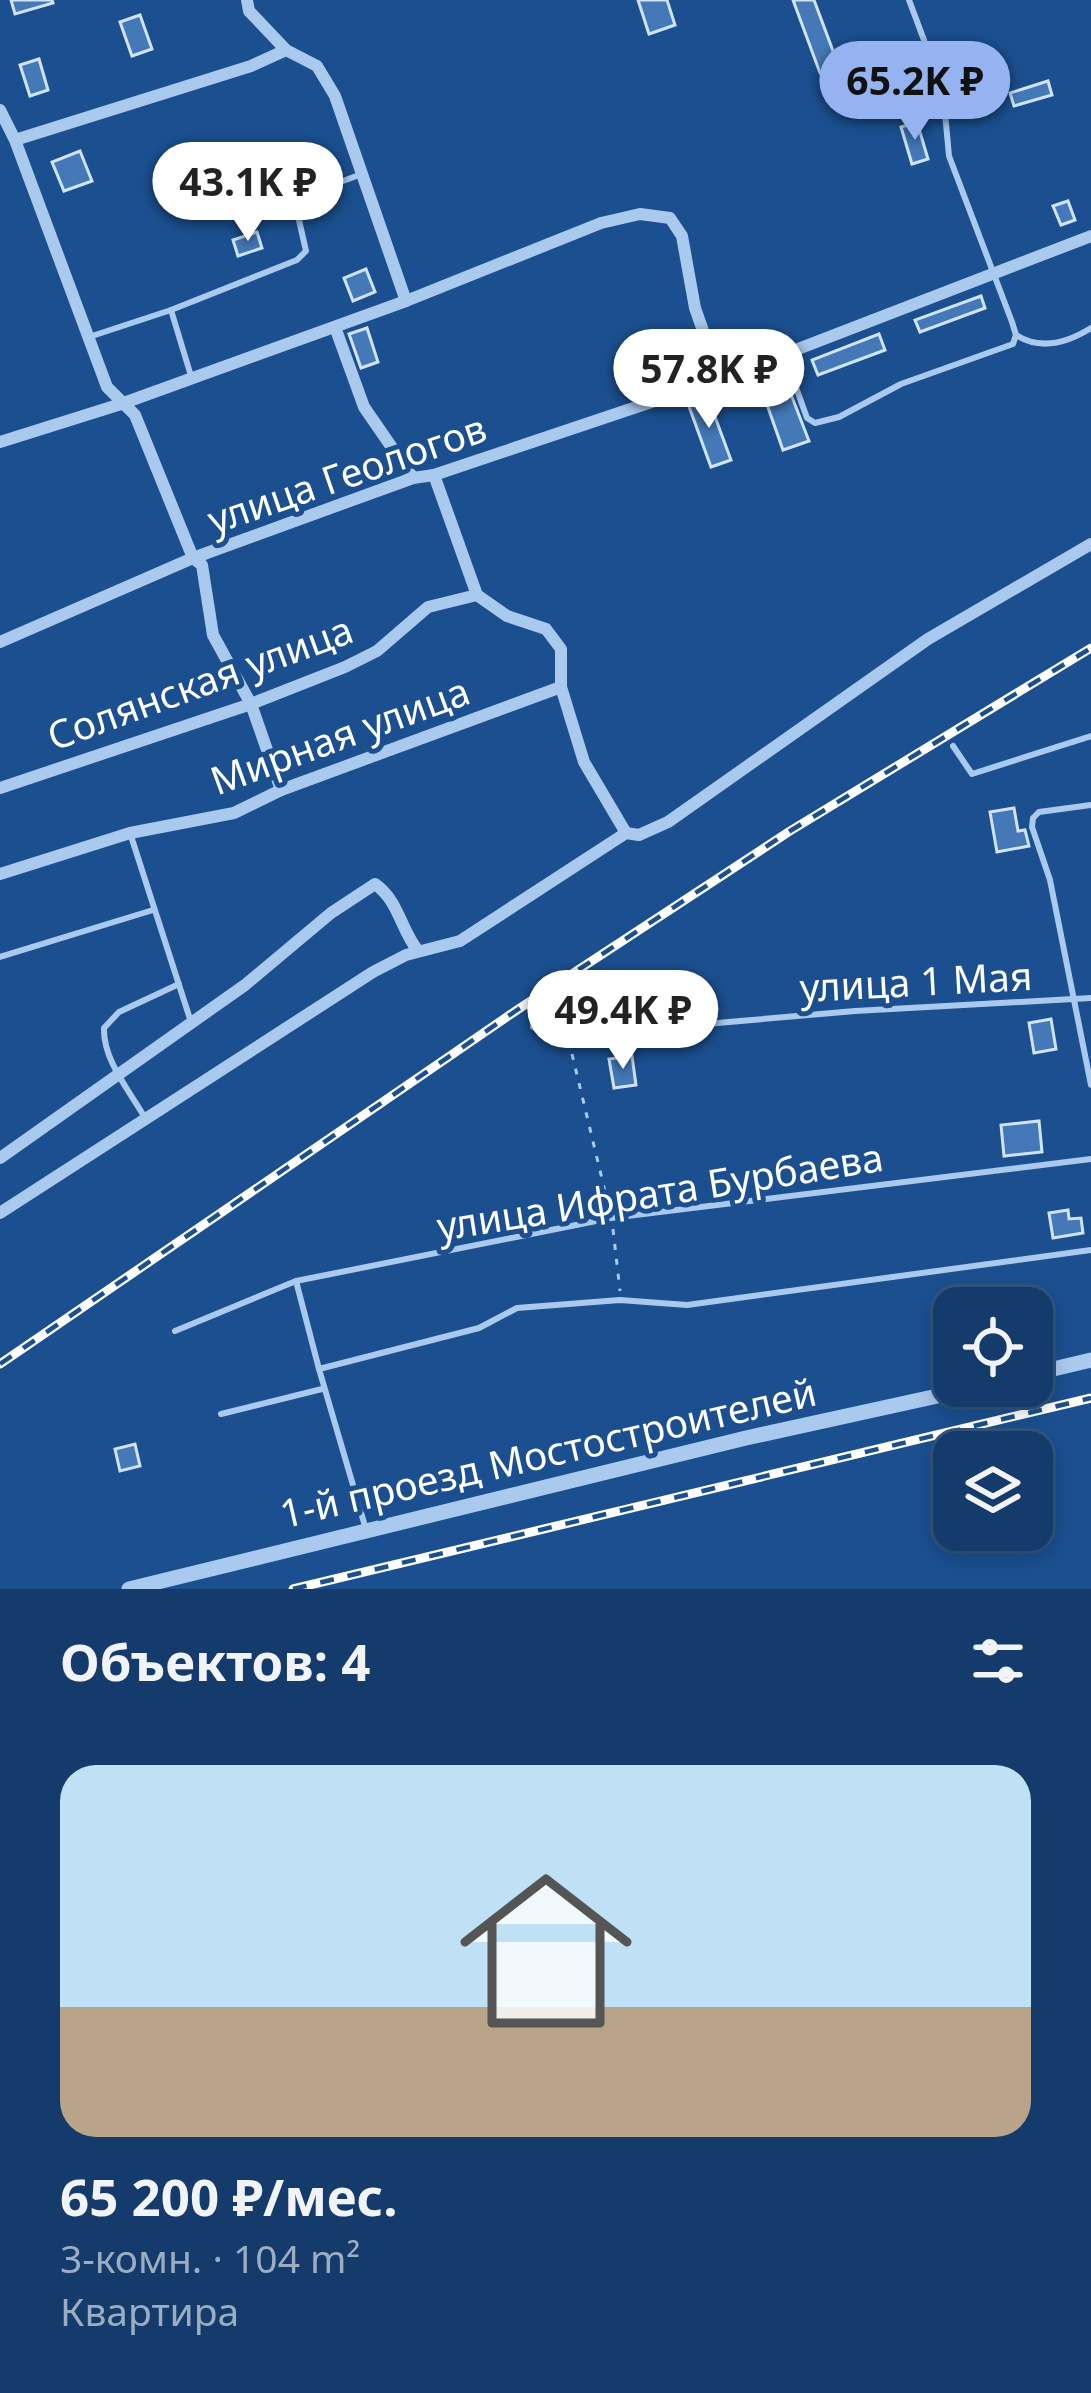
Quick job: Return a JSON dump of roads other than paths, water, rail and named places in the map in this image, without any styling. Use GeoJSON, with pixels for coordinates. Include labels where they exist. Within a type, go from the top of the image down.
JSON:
{"type":"FeatureCollection","features":[{"type":"Feature","properties":{"kind":"street"},"geometry":{"type":"LineString","coordinates":[[247,0],[249,11],[286,50],[317,66],[335,96],[406,301]]}},
{"type":"Feature","properties":{"kind":"street"},"geometry":{"type":"LineString","coordinates":[[15,140],[251,66],[286,50]]}},
{"type":"Feature","properties":{"kind":"street"},"geometry":{"type":"LineString","coordinates":[[0,110],[107,387],[135,415],[193,558],[202,565],[213,635],[251,704],[281,790]]}},
{"type":"Feature","properties":{"kind":"street"},"geometry":{"type":"LineString","coordinates":[[0,442],[121,404],[406,301],[601,223],[640,214],[670,218],[682,236],[695,308],[719,379]]}},
{"type":"Feature","properties":{"kind":"street","name":"улица Геологов"},"geometry":{"type":"LineString","coordinates":[[0,642],[193,558],[412,478],[434,475],[719,379],[1091,236]]}},
{"type":"Feature","properties":{"kind":"street"},"geometry":{"type":"LineString","coordinates":[[335,327],[364,407],[412,478]]}},
{"type":"Feature","properties":{"kind":"street"},"geometry":{"type":"LineString","coordinates":[[434,475],[478,595],[507,616],[552,634],[561,650],[561,687],[584,762],[626,833]]}},
{"type":"Feature","properties":{"kind":"street"},"geometry":{"type":"LineString","coordinates":[[0,1213],[373,972],[418,950],[460,941],[626,833],[638,835],[668,822],[928,639],[1091,544]]}},
{"type":"Feature","properties":{"kind":"street","name":"Солянская улица"},"geometry":{"type":"LineString","coordinates":[[0,788],[251,704],[377,651],[428,607],[478,595]]}},
{"type":"Feature","properties":{"kind":"street","name":"Мирная улица"},"geometry":{"type":"LineString","coordinates":[[0,874],[130,833],[234,813],[281,790],[561,687]]}},
{"type":"Feature","properties":{"kind":"street"},"geometry":{"type":"LineString","coordinates":[[0,1158],[245,985],[331,913],[375,884],[394,900],[403,928],[418,950]]}},
{"type":"Feature","properties":{"kind":"street"},"geometry":{"type":"LineString","coordinates":[[1053,1369],[1091,1360]]}},
{"type":"Feature","properties":{"kind":"street","name":"1-й проезд Мостостроителей"},"geometry":{"type":"LineString","coordinates":[[129,1589],[933,1397]]}},
{"type":"Feature","properties":{"kind":"lane"},"geometry":{"type":"LineString","coordinates":[[784,354],[807,418],[815,423],[839,417],[902,384],[1013,344],[1016,335],[949,156],[943,91],[909,0]]}},
{"type":"Feature","properties":{"kind":"lane"},"geometry":{"type":"LineString","coordinates":[[259,204],[286,194],[311,193],[362,174]]}},
{"type":"Feature","properties":{"kind":"lane"},"geometry":{"type":"LineString","coordinates":[[88,337],[297,260],[306,251],[299,220],[311,193]]}},
{"type":"Feature","properties":{"kind":"lane"},"geometry":{"type":"LineString","coordinates":[[171,310],[191,379]]}},
{"type":"Feature","properties":{"kind":"lane"},"geometry":{"type":"LineString","coordinates":[[1016,335],[1041,345],[1070,341],[1091,328]]}},
{"type":"Feature","properties":{"kind":"lane"},"geometry":{"type":"LineString","coordinates":[[953,746],[972,775],[1091,736]]}},
{"type":"Feature","properties":{"kind":"lane"},"geometry":{"type":"LineString","coordinates":[[1091,805],[1039,812],[1032,826],[1049,880],[1091,1085]]}},
{"type":"Feature","properties":{"kind":"lane"},"geometry":{"type":"LineString","coordinates":[[130,833],[191,1022]]}},
{"type":"Feature","properties":{"kind":"lane"},"geometry":{"type":"LineString","coordinates":[[0,958],[153,910]]}},
{"type":"Feature","properties":{"kind":"lane"},"geometry":{"type":"LineString","coordinates":[[145,1118],[103,1043],[104,1028],[118,1012],[179,984]]}},
{"type":"Feature","properties":{"kind":"lane","name":"улица 1 Мая"},"geometry":{"type":"LineString","coordinates":[[533,1027],[568,1041],[637,1030],[855,1011],[1091,998]]}},
{"type":"Feature","properties":{"kind":"lane","name":"улица Ифрата Бурбаева"},"geometry":{"type":"LineString","coordinates":[[175,1331],[296,1281],[611,1218],[1091,1159]]}},
{"type":"Feature","properties":{"kind":"lane"},"geometry":{"type":"LineString","coordinates":[[320,1369],[479,1328],[517,1308],[620,1300],[687,1305],[1091,1250]]}},
{"type":"Feature","properties":{"kind":"lane"},"geometry":{"type":"LineString","coordinates":[[296,1281],[322,1389],[366,1530]]}},
{"type":"Feature","properties":{"kind":"lane"},"geometry":{"type":"LineString","coordinates":[[221,1414],[322,1389]]}},
{"type":"Feature","properties":{"kind":"railway"},"geometry":{"type":"LineString","coordinates":[[0,1364],[517,1010],[790,831],[1091,648]]}},
{"type":"Feature","properties":{"kind":"railway"},"geometry":{"type":"LineString","coordinates":[[293,1589],[1091,1398]]}}]}
